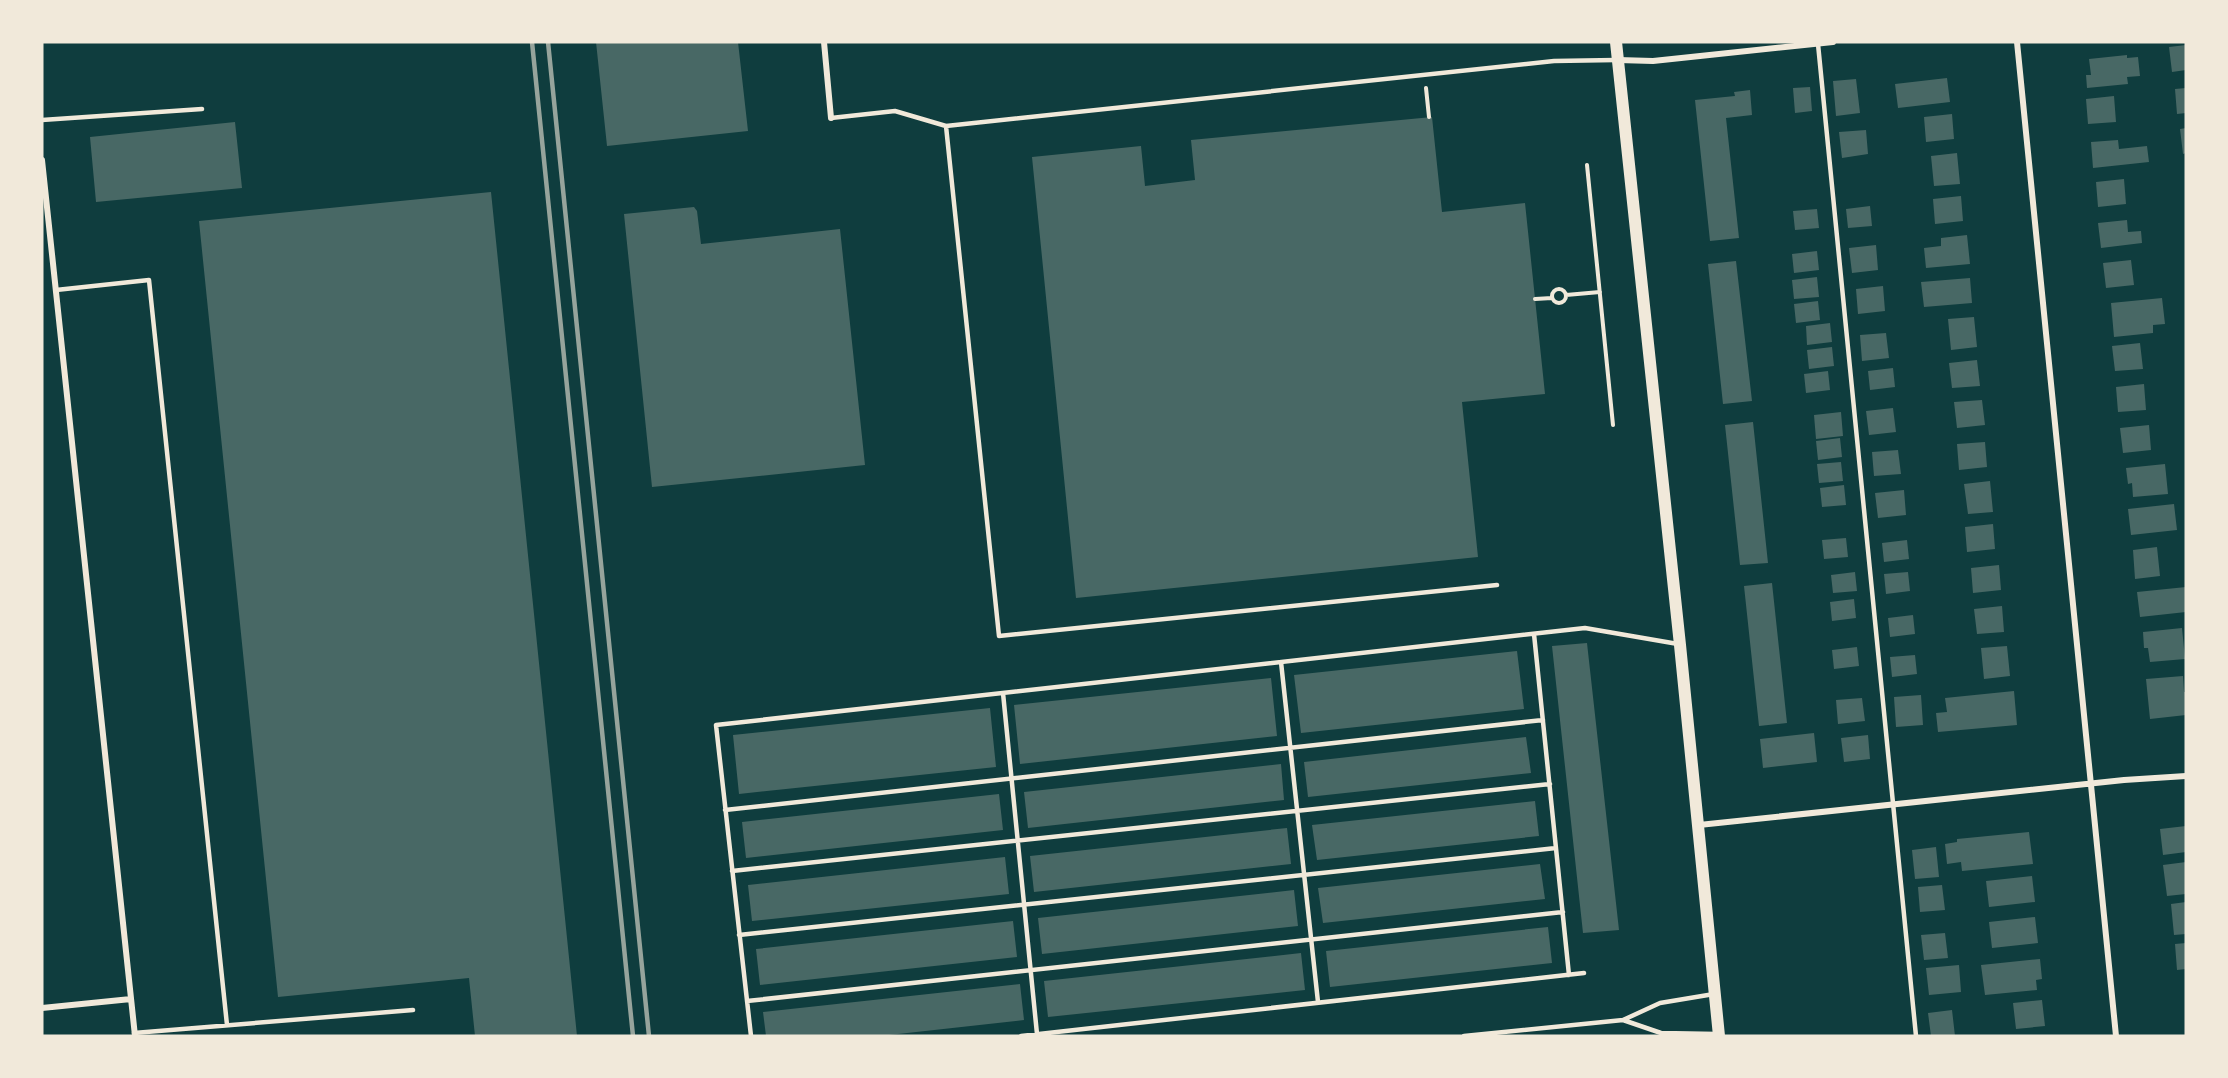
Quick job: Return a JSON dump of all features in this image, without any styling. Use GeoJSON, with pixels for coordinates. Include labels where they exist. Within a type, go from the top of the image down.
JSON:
{"type":"FeatureCollection","features":[{"type":"Feature","properties":{"kind":"main road"},"geometry":{"type":"LineString","coordinates":[[1616,42],[1719,1035]]}},
{"type":"Feature","properties":{"kind":"street"},"geometry":{"type":"LineString","coordinates":[[824,42],[831,118]]}},
{"type":"Feature","properties":{"kind":"street"},"geometry":{"type":"LineString","coordinates":[[1618,60],[1653,61],[1833,42]]}},
{"type":"Feature","properties":{"kind":"street"},"geometry":{"type":"LineString","coordinates":[[2017,42],[2116,1036]]}},
{"type":"Feature","properties":{"kind":"street"},"geometry":{"type":"LineString","coordinates":[[42,160],[45,216],[56,290],[134,1034]]}},
{"type":"Feature","properties":{"kind":"street"},"geometry":{"type":"LineString","coordinates":[[1699,825],[2186,776]]}},
{"type":"Feature","properties":{"kind":"street"},"geometry":{"type":"LineString","coordinates":[[42,1008],[131,999]]}},
{"type":"Feature","properties":{"kind":"lane"},"geometry":{"type":"LineString","coordinates":[[1818,44],[1916,1036]]}},
{"type":"Feature","properties":{"kind":"lane"},"geometry":{"type":"LineString","coordinates":[[831,118],[895,111],[946,126],[1554,61],[1618,60]]}},
{"type":"Feature","properties":{"kind":"lane"},"geometry":{"type":"LineString","coordinates":[[42,120],[202,109]]}},
{"type":"Feature","properties":{"kind":"lane"},"geometry":{"type":"LineString","coordinates":[[946,126],[999,636],[1497,585]]}},
{"type":"Feature","properties":{"kind":"lane"},"geometry":{"type":"LineString","coordinates":[[56,290],[148,280],[227,1025]]}},
{"type":"Feature","properties":{"kind":"lane"},"geometry":{"type":"LineString","coordinates":[[751,1036],[716,725],[1585,628],[1680,645]]}},
{"type":"Feature","properties":{"kind":"lane"},"geometry":{"type":"LineString","coordinates":[[1534,634],[1569,975]]}},
{"type":"Feature","properties":{"kind":"lane"},"geometry":{"type":"LineString","coordinates":[[1281,662],[1318,1002]]}},
{"type":"Feature","properties":{"kind":"lane"},"geometry":{"type":"LineString","coordinates":[[1003,693],[1037,1034]]}},
{"type":"Feature","properties":{"kind":"lane"},"geometry":{"type":"LineString","coordinates":[[725,810],[1543,720]]}},
{"type":"Feature","properties":{"kind":"lane"},"geometry":{"type":"LineString","coordinates":[[732,871],[1550,784]]}},
{"type":"Feature","properties":{"kind":"lane"},"geometry":{"type":"LineString","coordinates":[[739,935],[1556,849]]}},
{"type":"Feature","properties":{"kind":"lane"},"geometry":{"type":"LineString","coordinates":[[747,1001],[1563,912]]}},
{"type":"Feature","properties":{"kind":"lane"},"geometry":{"type":"LineString","coordinates":[[1021,1036],[1584,973]]}},
{"type":"Feature","properties":{"kind":"lane"},"geometry":{"type":"LineString","coordinates":[[1464,1036],[1623,1020],[1660,1004],[1715,994]]}},
{"type":"Feature","properties":{"kind":"lane"},"geometry":{"type":"LineString","coordinates":[[134,1034],[412,1010]]}},
{"type":"Feature","properties":{"kind":"lane"},"geometry":{"type":"LineString","coordinates":[[1623,1020],[1661,1033],[1719,1035]]}},
{"type":"Feature","properties":{"kind":"path"},"geometry":{"type":"LineString","coordinates":[[1425,74],[1429,117]]}},
{"type":"Feature","properties":{"kind":"path"},"geometry":{"type":"LineString","coordinates":[[1587,165],[1613,425]]}},
{"type":"Feature","properties":{"kind":"path"},"geometry":{"type":"LineString","coordinates":[[1552,297],[1558,288],[1566,295]]}},
{"type":"Feature","properties":{"kind":"path"},"geometry":{"type":"LineString","coordinates":[[1566,295],[1600,292]]}},
{"type":"Feature","properties":{"kind":"path"},"geometry":{"type":"LineString","coordinates":[[1552,297],[1555,302],[1560,303],[1566,295]]}},
{"type":"Feature","properties":{"kind":"path"},"geometry":{"type":"LineString","coordinates":[[1535,299],[1552,297]]}},
{"type":"Feature","properties":{"kind":"building"},"geometry":{"type":"Polygon","coordinates":[[[596,42],[738,42],[748,131],[607,146],[596,42]]]}},
{"type":"Feature","properties":{"kind":"building"},"geometry":{"type":"Polygon","coordinates":[[[2186,45],[2186,70],[2172,72],[2169,47],[2186,45]]]}},
{"type":"Feature","properties":{"kind":"building"},"geometry":{"type":"Polygon","coordinates":[[[2127,55],[2127,58],[2138,57],[2140,76],[2127,77],[2128,84],[2087,88],[2086,75],[2091,75],[2089,59],[2127,55]]]}},
{"type":"Feature","properties":{"kind":"building"},"geometry":{"type":"Polygon","coordinates":[[[1947,78],[1950,102],[1898,108],[1895,84],[1947,78]]]}},
{"type":"Feature","properties":{"kind":"building"},"geometry":{"type":"Polygon","coordinates":[[[1856,79],[1860,113],[1836,116],[1833,81],[1856,79]]]}},
{"type":"Feature","properties":{"kind":"building"},"geometry":{"type":"Polygon","coordinates":[[[1810,87],[1812,111],[1795,113],[1793,88],[1810,87]]]}},
{"type":"Feature","properties":{"kind":"building"},"geometry":{"type":"Polygon","coordinates":[[[2186,88],[2186,113],[2177,114],[2175,89],[2186,88]]]}},
{"type":"Feature","properties":{"kind":"building"},"geometry":{"type":"Polygon","coordinates":[[[1750,90],[1752,115],[1726,118],[1739,238],[1710,241],[1695,100],[1735,96],[1734,92],[1750,90]]]}},
{"type":"Feature","properties":{"kind":"building"},"geometry":{"type":"Polygon","coordinates":[[[2114,96],[2116,122],[2088,124],[2086,99],[2114,96]]]}},
{"type":"Feature","properties":{"kind":"building"},"geometry":{"type":"Polygon","coordinates":[[[1952,114],[1954,139],[1926,142],[1924,117],[1952,114]]]}},
{"type":"Feature","properties":{"kind":"building"},"geometry":{"type":"Polygon","coordinates":[[[1432,117],[1442,212],[1525,203],[1545,394],[1462,402],[1478,557],[1076,598],[1032,157],[1141,146],[1145,186],[1195,180],[1191,140],[1432,117]]]}},
{"type":"Feature","properties":{"kind":"building"},"geometry":{"type":"Polygon","coordinates":[[[235,122],[242,188],[96,202],[90,137],[235,122]]]}},
{"type":"Feature","properties":{"kind":"building"},"geometry":{"type":"Polygon","coordinates":[[[2186,128],[2186,153],[2183,154],[2180,129],[2186,128]]]}},
{"type":"Feature","properties":{"kind":"building"},"geometry":{"type":"Polygon","coordinates":[[[1866,130],[1868,154],[1842,158],[1839,132],[1866,130]]]}},
{"type":"Feature","properties":{"kind":"building"},"geometry":{"type":"Polygon","coordinates":[[[2118,140],[2119,149],[2147,146],[2149,162],[2093,168],[2091,142],[2118,140]]]}},
{"type":"Feature","properties":{"kind":"building"},"geometry":{"type":"Polygon","coordinates":[[[1957,153],[1960,184],[1934,186],[1931,156],[1957,153]]]}},
{"type":"Feature","properties":{"kind":"building"},"geometry":{"type":"Polygon","coordinates":[[[2124,179],[2126,204],[2098,207],[2096,182],[2124,179]]]}},
{"type":"Feature","properties":{"kind":"building"},"geometry":{"type":"Polygon","coordinates":[[[491,192],[577,1036],[475,1036],[469,978],[278,997],[199,221],[491,192]]]}},
{"type":"Feature","properties":{"kind":"building"},"geometry":{"type":"Polygon","coordinates":[[[1961,196],[1963,221],[1935,224],[1933,199],[1961,196]]]}},
{"type":"Feature","properties":{"kind":"building"},"geometry":{"type":"Polygon","coordinates":[[[1870,206],[1872,226],[1848,228],[1846,209],[1870,206]]]}},
{"type":"Feature","properties":{"kind":"building"},"geometry":{"type":"Polygon","coordinates":[[[694,207],[697,211],[701,244],[840,229],[865,465],[652,487],[624,214],[694,207]]]}},
{"type":"Feature","properties":{"kind":"building"},"geometry":{"type":"Polygon","coordinates":[[[1817,209],[1819,228],[1795,230],[1793,211],[1817,209]]]}},
{"type":"Feature","properties":{"kind":"building"},"geometry":{"type":"Polygon","coordinates":[[[2127,220],[2128,232],[2141,231],[2142,243],[2101,248],[2098,223],[2127,220]]]}},
{"type":"Feature","properties":{"kind":"building"},"geometry":{"type":"Polygon","coordinates":[[[1967,235],[1970,264],[1926,268],[1924,248],[1941,246],[1941,238],[1967,235]]]}},
{"type":"Feature","properties":{"kind":"building"},"geometry":{"type":"Polygon","coordinates":[[[1876,245],[1878,270],[1852,273],[1849,248],[1876,245]]]}},
{"type":"Feature","properties":{"kind":"building"},"geometry":{"type":"Polygon","coordinates":[[[1817,251],[1819,270],[1794,273],[1792,254],[1817,251]]]}},
{"type":"Feature","properties":{"kind":"building"},"geometry":{"type":"Polygon","coordinates":[[[2131,260],[2134,285],[2106,288],[2103,263],[2131,260]]]}},
{"type":"Feature","properties":{"kind":"building"},"geometry":{"type":"Polygon","coordinates":[[[1736,261],[1752,401],[1723,404],[1708,264],[1736,261]]]}},
{"type":"Feature","properties":{"kind":"building"},"geometry":{"type":"Polygon","coordinates":[[[1817,277],[1819,297],[1794,299],[1792,280],[1817,277]]]}},
{"type":"Feature","properties":{"kind":"building"},"geometry":{"type":"Polygon","coordinates":[[[1970,278],[1972,303],[1924,307],[1921,282],[1970,278]]]}},
{"type":"Feature","properties":{"kind":"building"},"geometry":{"type":"Polygon","coordinates":[[[1883,286],[1885,311],[1858,314],[1856,289],[1883,286]]]}},
{"type":"Feature","properties":{"kind":"building"},"geometry":{"type":"Polygon","coordinates":[[[2162,298],[2165,324],[2153,325],[2153,333],[2114,337],[2111,303],[2162,298]]]}},
{"type":"Feature","properties":{"kind":"building"},"geometry":{"type":"Polygon","coordinates":[[[1818,301],[1820,320],[1796,323],[1794,304],[1818,301]]]}},
{"type":"Feature","properties":{"kind":"building"},"geometry":{"type":"Polygon","coordinates":[[[1974,317],[1977,347],[1951,350],[1948,319],[1974,317]]]}},
{"type":"Feature","properties":{"kind":"building"},"geometry":{"type":"Polygon","coordinates":[[[1830,323],[1832,342],[1807,345],[1806,326],[1830,323]]]}},
{"type":"Feature","properties":{"kind":"building"},"geometry":{"type":"Polygon","coordinates":[[[1886,333],[1889,358],[1862,361],[1860,335],[1886,333]]]}},
{"type":"Feature","properties":{"kind":"building"},"geometry":{"type":"Polygon","coordinates":[[[2140,343],[2143,369],[2115,371],[2112,346],[2140,343]]]}},
{"type":"Feature","properties":{"kind":"building"},"geometry":{"type":"Polygon","coordinates":[[[1832,347],[1834,366],[1809,369],[1807,350],[1832,347]]]}},
{"type":"Feature","properties":{"kind":"building"},"geometry":{"type":"Polygon","coordinates":[[[1977,360],[1980,386],[1952,388],[1949,363],[1977,360]]]}},
{"type":"Feature","properties":{"kind":"building"},"geometry":{"type":"Polygon","coordinates":[[[1893,368],[1895,387],[1870,390],[1868,371],[1893,368]]]}},
{"type":"Feature","properties":{"kind":"building"},"geometry":{"type":"Polygon","coordinates":[[[1828,371],[1830,390],[1806,393],[1804,374],[1828,371]]]}},
{"type":"Feature","properties":{"kind":"building"},"geometry":{"type":"Polygon","coordinates":[[[2144,384],[2146,410],[2118,412],[2116,387],[2144,384]]]}},
{"type":"Feature","properties":{"kind":"building"},"geometry":{"type":"Polygon","coordinates":[[[1982,400],[1985,425],[1957,428],[1954,402],[1982,400]]]}},
{"type":"Feature","properties":{"kind":"building"},"geometry":{"type":"Polygon","coordinates":[[[1893,408],[1896,432],[1869,435],[1866,411],[1893,408]]]}},
{"type":"Feature","properties":{"kind":"building"},"geometry":{"type":"Polygon","coordinates":[[[1841,412],[1843,436],[1816,439],[1814,415],[1841,412]]]}},
{"type":"Feature","properties":{"kind":"building"},"geometry":{"type":"Polygon","coordinates":[[[1753,422],[1768,563],[1740,565],[1725,425],[1753,422]]]}},
{"type":"Feature","properties":{"kind":"building"},"geometry":{"type":"Polygon","coordinates":[[[2149,425],[2151,450],[2123,453],[2120,428],[2149,425]]]}},
{"type":"Feature","properties":{"kind":"building"},"geometry":{"type":"Polygon","coordinates":[[[1840,438],[1842,457],[1818,460],[1816,441],[1840,438]]]}},
{"type":"Feature","properties":{"kind":"building"},"geometry":{"type":"Polygon","coordinates":[[[1985,442],[1987,467],[1959,470],[1957,444],[1985,442]]]}},
{"type":"Feature","properties":{"kind":"building"},"geometry":{"type":"Polygon","coordinates":[[[1898,450],[1901,474],[1874,476],[1872,452],[1898,450]]]}},
{"type":"Feature","properties":{"kind":"building"},"geometry":{"type":"Polygon","coordinates":[[[1841,462],[1843,481],[1819,483],[1817,464],[1841,462]]]}},
{"type":"Feature","properties":{"kind":"building"},"geometry":{"type":"Polygon","coordinates":[[[2165,464],[2168,494],[2133,497],[2132,483],[2128,484],[2126,468],[2165,464]]]}},
{"type":"Feature","properties":{"kind":"building"},"geometry":{"type":"Polygon","coordinates":[[[1990,481],[1993,512],[1968,514],[1964,484],[1990,481]]]}},
{"type":"Feature","properties":{"kind":"building"},"geometry":{"type":"Polygon","coordinates":[[[1844,485],[1846,505],[1822,507],[1820,488],[1844,485]]]}},
{"type":"Feature","properties":{"kind":"building"},"geometry":{"type":"Polygon","coordinates":[[[1904,490],[1906,515],[1878,518],[1875,493],[1904,490]]]}},
{"type":"Feature","properties":{"kind":"building"},"geometry":{"type":"Polygon","coordinates":[[[2174,504],[2177,530],[2131,535],[2128,509],[2174,504]]]}},
{"type":"Feature","properties":{"kind":"building"},"geometry":{"type":"Polygon","coordinates":[[[1993,524],[1995,549],[1967,552],[1965,527],[1993,524]]]}},
{"type":"Feature","properties":{"kind":"building"},"geometry":{"type":"Polygon","coordinates":[[[1846,538],[1848,557],[1824,559],[1822,540],[1846,538]]]}},
{"type":"Feature","properties":{"kind":"building"},"geometry":{"type":"Polygon","coordinates":[[[1907,540],[1909,559],[1884,562],[1882,543],[1907,540]]]}},
{"type":"Feature","properties":{"kind":"building"},"geometry":{"type":"Polygon","coordinates":[[[2157,547],[2160,576],[2135,579],[2133,550],[2157,547]]]}},
{"type":"Feature","properties":{"kind":"building"},"geometry":{"type":"Polygon","coordinates":[[[1999,565],[2001,590],[1973,593],[1971,568],[1999,565]]]}},
{"type":"Feature","properties":{"kind":"building"},"geometry":{"type":"Polygon","coordinates":[[[1855,572],[1857,591],[1833,593],[1831,575],[1855,572]]]}},
{"type":"Feature","properties":{"kind":"building"},"geometry":{"type":"Polygon","coordinates":[[[1908,572],[1910,591],[1886,594],[1884,574],[1908,572]]]}},
{"type":"Feature","properties":{"kind":"building"},"geometry":{"type":"Polygon","coordinates":[[[1772,583],[1787,723],[1759,726],[1744,586],[1772,583]]]}},
{"type":"Feature","properties":{"kind":"building"},"geometry":{"type":"Polygon","coordinates":[[[2186,587],[2186,612],[2140,617],[2137,592],[2186,587]]]}},
{"type":"Feature","properties":{"kind":"building"},"geometry":{"type":"Polygon","coordinates":[[[1854,599],[1856,618],[1832,621],[1830,602],[1854,599]]]}},
{"type":"Feature","properties":{"kind":"building"},"geometry":{"type":"Polygon","coordinates":[[[2002,606],[2004,632],[1977,634],[1974,609],[2002,606]]]}},
{"type":"Feature","properties":{"kind":"building"},"geometry":{"type":"Polygon","coordinates":[[[1913,615],[1915,634],[1890,637],[1888,618],[1913,615]]]}},
{"type":"Feature","properties":{"kind":"building"},"geometry":{"type":"Polygon","coordinates":[[[2182,628],[2185,659],[2150,662],[2148,648],[2144,648],[2143,632],[2182,628]]]}},
{"type":"Feature","properties":{"kind":"building"},"geometry":{"type":"Polygon","coordinates":[[[1587,643],[1619,930],[1583,933],[1552,646],[1587,643]]]}},
{"type":"Feature","properties":{"kind":"building"},"geometry":{"type":"Polygon","coordinates":[[[2007,646],[2010,676],[1984,679],[1981,648],[2007,646]]]}},
{"type":"Feature","properties":{"kind":"building"},"geometry":{"type":"Polygon","coordinates":[[[1857,647],[1859,666],[1834,669],[1832,650],[1857,647]]]}},
{"type":"Feature","properties":{"kind":"building"},"geometry":{"type":"Polygon","coordinates":[[[1517,651],[1524,709],[1301,733],[1294,675],[1517,651]]]}},
{"type":"Feature","properties":{"kind":"building"},"geometry":{"type":"Polygon","coordinates":[[[1915,655],[1917,674],[1892,677],[1890,657],[1915,655]]]}},
{"type":"Feature","properties":{"kind":"building"},"geometry":{"type":"Polygon","coordinates":[[[2183,676],[2186,715],[2150,719],[2146,679],[2183,676]]]}},
{"type":"Feature","properties":{"kind":"building"},"geometry":{"type":"Polygon","coordinates":[[[1271,678],[1277,736],[1020,764],[1014,705],[1271,678]]]}},
{"type":"Feature","properties":{"kind":"building"},"geometry":{"type":"Polygon","coordinates":[[[2014,691],[2017,725],[1938,732],[1936,713],[1947,712],[1945,698],[2014,691]]]}},
{"type":"Feature","properties":{"kind":"building"},"geometry":{"type":"Polygon","coordinates":[[[1921,695],[1923,725],[1896,727],[1894,697],[1921,695]]]}},
{"type":"Feature","properties":{"kind":"building"},"geometry":{"type":"Polygon","coordinates":[[[1862,698],[1865,721],[1838,724],[1836,700],[1862,698]]]}},
{"type":"Feature","properties":{"kind":"building"},"geometry":{"type":"Polygon","coordinates":[[[990,708],[996,767],[739,794],[733,735],[990,708]]]}},
{"type":"Feature","properties":{"kind":"building"},"geometry":{"type":"Polygon","coordinates":[[[1814,733],[1817,762],[1763,768],[1760,739],[1814,733]]]}},
{"type":"Feature","properties":{"kind":"building"},"geometry":{"type":"Polygon","coordinates":[[[1868,735],[1870,759],[1844,762],[1841,738],[1868,735]]]}},
{"type":"Feature","properties":{"kind":"building"},"geometry":{"type":"Polygon","coordinates":[[[1526,737],[1531,773],[1308,797],[1304,762],[1526,737]]]}},
{"type":"Feature","properties":{"kind":"building"},"geometry":{"type":"Polygon","coordinates":[[[1281,764],[1284,800],[1028,828],[1024,792],[1281,764]]]}},
{"type":"Feature","properties":{"kind":"building"},"geometry":{"type":"Polygon","coordinates":[[[999,794],[1003,830],[746,858],[742,822],[999,794]]]}},
{"type":"Feature","properties":{"kind":"building"},"geometry":{"type":"Polygon","coordinates":[[[1535,801],[1539,836],[1317,860],[1312,825],[1535,801]]]}},
{"type":"Feature","properties":{"kind":"building"},"geometry":{"type":"Polygon","coordinates":[[[2186,826],[2186,852],[2163,855],[2160,829],[2186,826]]]}},
{"type":"Feature","properties":{"kind":"building"},"geometry":{"type":"Polygon","coordinates":[[[1287,828],[1291,864],[1034,892],[1030,856],[1287,828]]]}},
{"type":"Feature","properties":{"kind":"building"},"geometry":{"type":"Polygon","coordinates":[[[2029,832],[2033,864],[1962,871],[1961,862],[1947,864],[1945,844],[1957,842],[1957,839],[2029,832]]]}},
{"type":"Feature","properties":{"kind":"building"},"geometry":{"type":"Polygon","coordinates":[[[1936,847],[1939,877],[1915,879],[1912,850],[1936,847]]]}},
{"type":"Feature","properties":{"kind":"building"},"geometry":{"type":"Polygon","coordinates":[[[1005,857],[1009,894],[752,921],[748,885],[1005,857]]]}},
{"type":"Feature","properties":{"kind":"building"},"geometry":{"type":"Polygon","coordinates":[[[2186,862],[2186,894],[2167,896],[2163,865],[2186,862]]]}},
{"type":"Feature","properties":{"kind":"building"},"geometry":{"type":"Polygon","coordinates":[[[1540,864],[1545,899],[1323,923],[1318,888],[1540,864]]]}},
{"type":"Feature","properties":{"kind":"building"},"geometry":{"type":"Polygon","coordinates":[[[2032,876],[2035,902],[1989,907],[1986,881],[2032,876]]]}},
{"type":"Feature","properties":{"kind":"building"},"geometry":{"type":"Polygon","coordinates":[[[1942,885],[1945,910],[1920,912],[1918,887],[1942,885]]]}},
{"type":"Feature","properties":{"kind":"building"},"geometry":{"type":"Polygon","coordinates":[[[1294,890],[1298,926],[1042,954],[1038,918],[1294,890]]]}},
{"type":"Feature","properties":{"kind":"building"},"geometry":{"type":"Polygon","coordinates":[[[2186,902],[2186,934],[2174,935],[2171,904],[2186,902]]]}},
{"type":"Feature","properties":{"kind":"building"},"geometry":{"type":"Polygon","coordinates":[[[2035,917],[2038,943],[1992,948],[1989,922],[2035,917]]]}},
{"type":"Feature","properties":{"kind":"building"},"geometry":{"type":"Polygon","coordinates":[[[1013,921],[1017,957],[760,985],[756,949],[1013,921]]]}},
{"type":"Feature","properties":{"kind":"building"},"geometry":{"type":"Polygon","coordinates":[[[1548,927],[1552,963],[1330,987],[1326,951],[1548,927]]]}},
{"type":"Feature","properties":{"kind":"building"},"geometry":{"type":"Polygon","coordinates":[[[1945,933],[1948,958],[1924,960],[1921,935],[1945,933]]]}},
{"type":"Feature","properties":{"kind":"building"},"geometry":{"type":"Polygon","coordinates":[[[2186,943],[2186,969],[2177,970],[2175,944],[2186,943]]]}},
{"type":"Feature","properties":{"kind":"building"},"geometry":{"type":"Polygon","coordinates":[[[1301,953],[1305,990],[1048,1017],[1044,981],[1301,953]]]}},
{"type":"Feature","properties":{"kind":"building"},"geometry":{"type":"Polygon","coordinates":[[[2040,959],[2042,979],[2036,980],[2037,990],[1985,995],[1981,965],[2040,959]]]}},
{"type":"Feature","properties":{"kind":"building"},"geometry":{"type":"Polygon","coordinates":[[[1959,965],[1961,992],[1929,995],[1926,968],[1959,965]]]}},
{"type":"Feature","properties":{"kind":"building"},"geometry":{"type":"Polygon","coordinates":[[[1020,984],[1024,1020],[880,1036],[766,1036],[763,1012],[1020,984]]]}},
{"type":"Feature","properties":{"kind":"building"},"geometry":{"type":"Polygon","coordinates":[[[2042,1000],[2045,1026],[2016,1029],[2013,1003],[2042,1000]]]}},
{"type":"Feature","properties":{"kind":"building"},"geometry":{"type":"Polygon","coordinates":[[[1952,1010],[1955,1036],[1931,1036],[1928,1013],[1952,1010]]]}},
{"type":"Feature","properties":{"kind":"railway"},"geometry":{"type":"LineString","coordinates":[[532,42],[633,1036]]}},
{"type":"Feature","properties":{"kind":"railway"},"geometry":{"type":"LineString","coordinates":[[548,42],[649,1036]]}}]}
